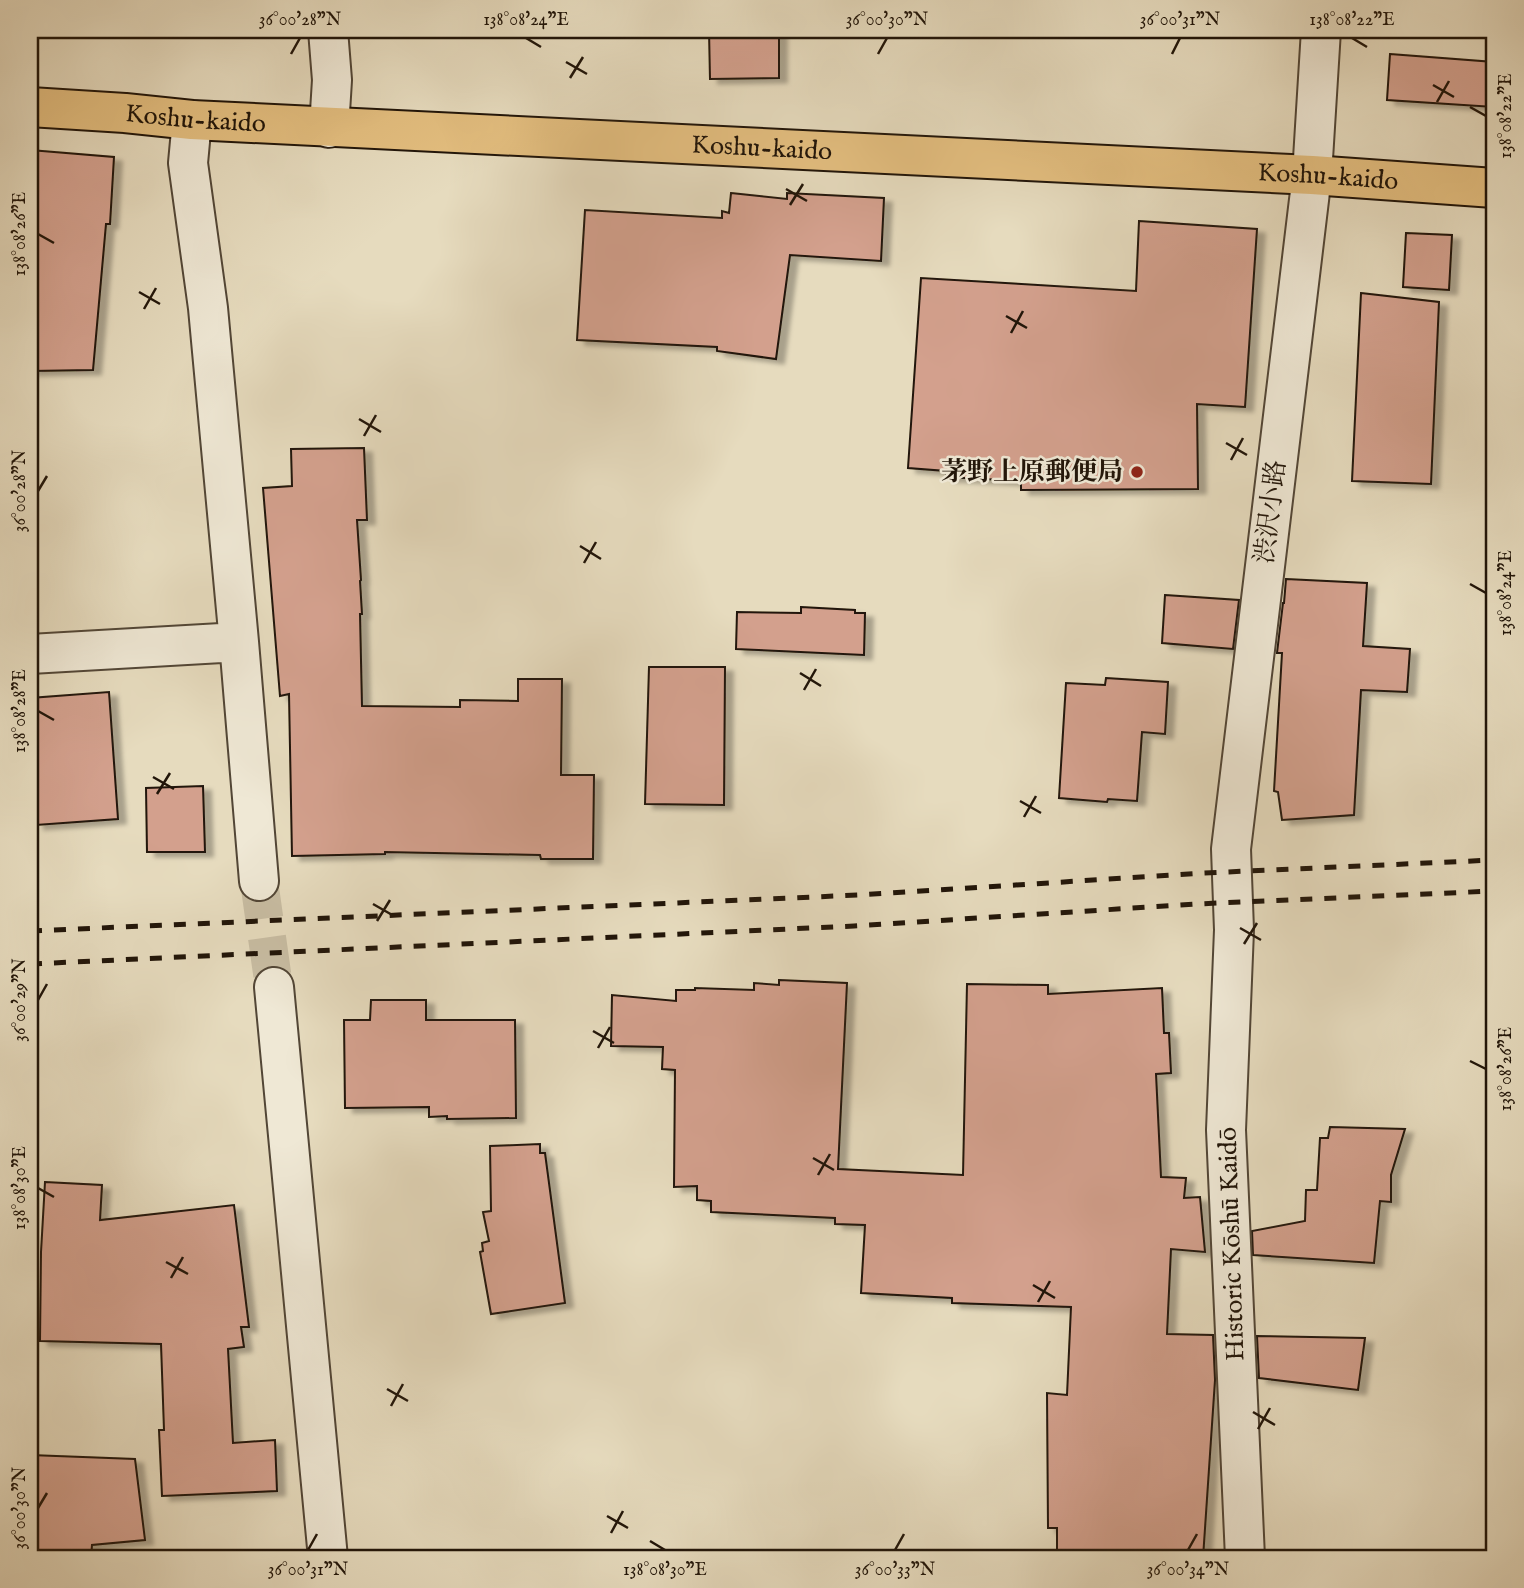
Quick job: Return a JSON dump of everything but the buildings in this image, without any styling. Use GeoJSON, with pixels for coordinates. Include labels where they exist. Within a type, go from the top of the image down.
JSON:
{"type":"FeatureCollection","features":[{"type":"Feature","properties":{"kind":"highway","name":"Koshu-kaido"},"geometry":{"type":"LineString","coordinates":[[30,107],[329,128],[394,129],[1312,175],[1494,188]]}},
{"type":"Feature","properties":{"kind":"street"},"geometry":{"type":"LineString","coordinates":[[328,30],[332,80],[329,128]]}},
{"type":"Feature","properties":{"kind":"street","name":"渋沢小路"},"geometry":{"type":"LineString","coordinates":[[1234,930],[1231,849],[1312,175],[1321,30]]}},
{"type":"Feature","properties":{"kind":"street"},"geometry":{"type":"LineString","coordinates":[[192,120],[188,163],[208,308],[259,881]]}},
{"type":"Feature","properties":{"kind":"street"},"geometry":{"type":"LineString","coordinates":[[30,654],[239,642]]}},
{"type":"Feature","properties":{"kind":"street","name":"Historic Kōshū Kaidō"},"geometry":{"type":"LineString","coordinates":[[1234,930],[1226,1130],[1245,1558]]}},
{"type":"Feature","properties":{"kind":"street"},"geometry":{"type":"LineString","coordinates":[[274,987],[328,1558]]}},
{"type":"Feature","properties":{"kind":"tunnel"},"geometry":{"type":"LineString","coordinates":[[259,881],[274,987]]}},
{"type":"Feature","properties":{"kind":"railway"},"geometry":{"type":"LineString","coordinates":[[30,931],[859,895],[1204,873],[1494,860]]}},
{"type":"Feature","properties":{"kind":"railway"},"geometry":{"type":"LineString","coordinates":[[30,964],[854,926],[1196,904],[1494,891]]}},
{"type":"Feature","properties":{"kind":"place","name":"茅野上原郵便局"},"geometry":{"type":"Point","coordinates":[1137,472]}}]}
